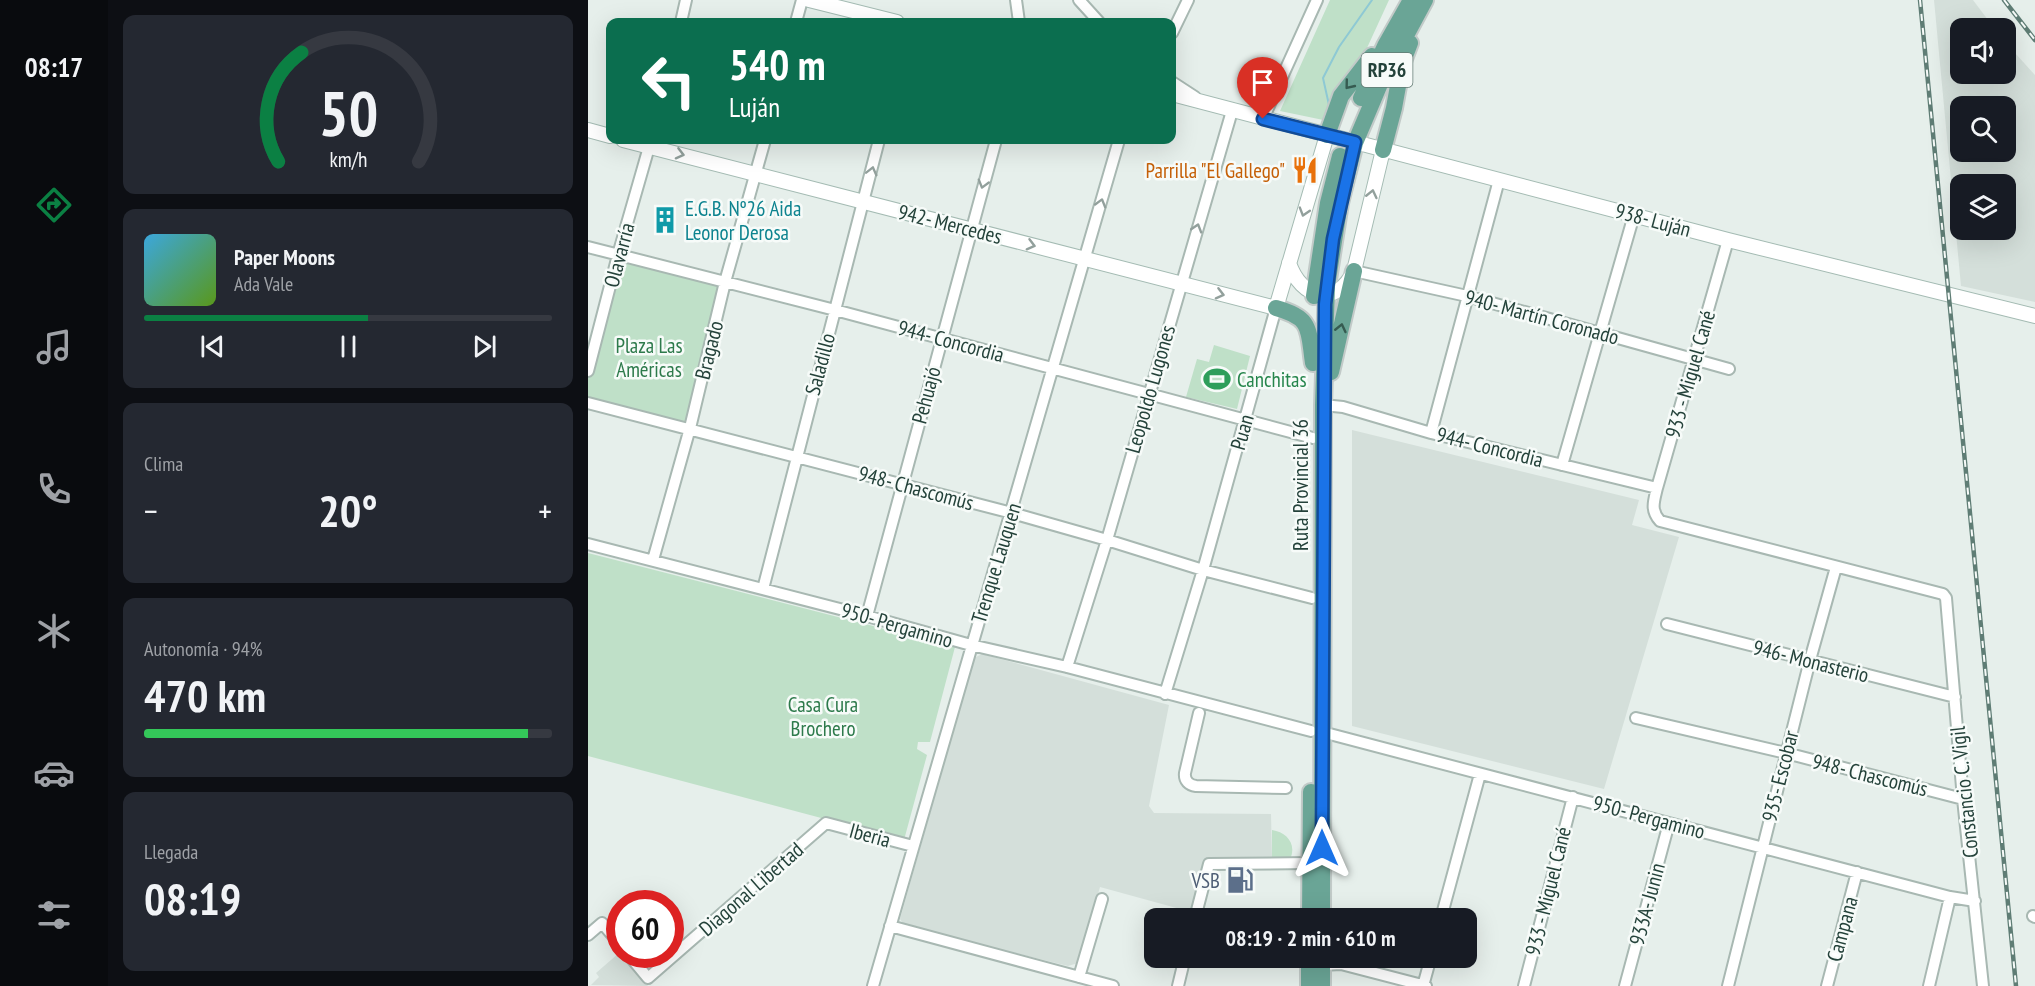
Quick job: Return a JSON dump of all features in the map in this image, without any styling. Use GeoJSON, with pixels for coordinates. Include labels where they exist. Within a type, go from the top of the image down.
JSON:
{"type":"FeatureCollection","features":[{"type":"Feature","properties":{"kind":"main road"},"geometry":{"type":"LineString","coordinates":[[809,0],[881,18]]}},
{"type":"Feature","properties":{"kind":"main road"},"geometry":{"type":"LineString","coordinates":[[1323,405],[1407,48],[1434,0]]}},
{"type":"Feature","properties":{"kind":"main road"},"geometry":{"type":"LineString","coordinates":[[1327,135],[1338,102],[1346,88],[1365,66],[1398,15],[1415,1]]}},
{"type":"Feature","properties":{"kind":"main road","name":"Ruta Provincial 36"},"geometry":{"type":"LineString","coordinates":[[1322,908],[1312,598],[1313,363],[1320,293],[1337,221],[1350,141],[1370,77],[1415,1]]}},
{"type":"Feature","properties":{"kind":"main road","name":"938- Luján"},"geometry":{"type":"LineString","coordinates":[[1176,95],[1728,240],[2035,316]]}},
{"type":"Feature","properties":{"kind":"main road"},"geometry":{"type":"LineString","coordinates":[[588,130],[606,135]]}},
{"type":"Feature","properties":{"kind":"main road","name":"Puan"},"geometry":{"type":"LineString","coordinates":[[1276,308],[1327,135]]}},
{"type":"Feature","properties":{"kind":"main road","name":"942- Mercedes"},"geometry":{"type":"LineString","coordinates":[[654,144],[755,174],[1276,308]]}},
{"type":"Feature","properties":{"kind":"main road"},"geometry":{"type":"LineString","coordinates":[[1289,263],[1302,287],[1320,293],[1333,293],[1346,286],[1354,271]]}},
{"type":"Feature","properties":{"kind":"main road","name":"Ruta Provincial 36"},"geometry":{"type":"LineString","coordinates":[[1310,908],[1317,731],[1323,405],[1320,293]]}},
{"type":"Feature","properties":{"kind":"main road"},"geometry":{"type":"LineString","coordinates":[[1276,308],[1298,315],[1306,324],[1313,363]]}},
{"type":"Feature","properties":{"kind":"main road"},"geometry":{"type":"LineString","coordinates":[[1309,986],[1315,968]]}},
{"type":"Feature","properties":{"kind":"main road"},"geometry":{"type":"LineString","coordinates":[[1319,968],[1322,986]]}},
{"type":"Feature","properties":{"kind":"street"},"geometry":{"type":"LineString","coordinates":[[682,18],[686,0]]}},
{"type":"Feature","properties":{"kind":"street"},"geometry":{"type":"LineString","coordinates":[[797,18],[802,0]]}},
{"type":"Feature","properties":{"kind":"street"},"geometry":{"type":"LineString","coordinates":[[1017,0],[1019,18]]}},
{"type":"Feature","properties":{"kind":"street"},"geometry":{"type":"LineString","coordinates":[[1079,0],[1095,18]]}},
{"type":"Feature","properties":{"kind":"street"},"geometry":{"type":"LineString","coordinates":[[1176,25],[1188,0]]}},
{"type":"Feature","properties":{"kind":"street"},"geometry":{"type":"LineString","coordinates":[[1263,119],[1317,0]]}},
{"type":"Feature","properties":{"kind":"street"},"geometry":{"type":"LineString","coordinates":[[1176,85],[1206,104]]}},
{"type":"Feature","properties":{"kind":"street","name":"Leopoldo Lugones"},"geometry":{"type":"LineString","coordinates":[[1067,667],[1107,540],[1232,111]]}},
{"type":"Feature","properties":{"kind":"street","name":"Olavarría"},"geometry":{"type":"LineString","coordinates":[[588,371],[618,255],[651,144]]}},
{"type":"Feature","properties":{"kind":"street","name":"Bragado"},"geometry":{"type":"LineString","coordinates":[[653,560],[690,428],[725,282],[764,144]]}},
{"type":"Feature","properties":{"kind":"street","name":"Saladillo"},"geometry":{"type":"LineString","coordinates":[[763,589],[878,144]]}},
{"type":"Feature","properties":{"kind":"street","name":"Pehuajó"},"geometry":{"type":"LineString","coordinates":[[867,616],[995,144]]}},
{"type":"Feature","properties":{"kind":"street","name":"Trenque Lauquen"},"geometry":{"type":"LineString","coordinates":[[873,986],[970,645],[1012,513],[1118,144]]}},
{"type":"Feature","properties":{"kind":"street"},"geometry":{"type":"LineString","coordinates":[[1431,433],[1499,180]]}},
{"type":"Feature","properties":{"kind":"street"},"geometry":{"type":"LineString","coordinates":[[1562,465],[1634,215]]}},
{"type":"Feature","properties":{"kind":"street","name":"933 - Miguel Cané"},"geometry":{"type":"LineString","coordinates":[[1728,240],[1657,488],[1652,508],[1654,515],[1660,521],[1836,567]]}},
{"type":"Feature","properties":{"kind":"street","name":"944- Concordia"},"geometry":{"type":"LineString","coordinates":[[588,247],[835,310],[1313,438]]}},
{"type":"Feature","properties":{"kind":"street","name":"940- Martín Coronado"},"geometry":{"type":"LineString","coordinates":[[1354,271],[1467,296],[1729,369]]}},
{"type":"Feature","properties":{"kind":"street","name":"Puan"},"geometry":{"type":"LineString","coordinates":[[1166,694],[1276,308]]}},
{"type":"Feature","properties":{"kind":"street","name":"948- Chascomús"},"geometry":{"type":"LineString","coordinates":[[588,403],[1012,513],[1203,570],[1312,598]]}},
{"type":"Feature","properties":{"kind":"street","name":"944- Concordia"},"geometry":{"type":"LineString","coordinates":[[1323,405],[1343,407],[1431,433],[1657,488]]}},
{"type":"Feature","properties":{"kind":"street","name":"950- Pergamino"},"geometry":{"type":"LineString","coordinates":[[588,544],[970,645],[1067,667],[1479,774],[1573,796],[1950,897],[1975,901]]}},
{"type":"Feature","properties":{"kind":"street","name":"Constancio C. Vigil"},"geometry":{"type":"LineString","coordinates":[[1836,567],[1943,594],[1946,598],[1963,799],[1983,986]]}},
{"type":"Feature","properties":{"kind":"street","name":"935- Escobar"},"geometry":{"type":"LineString","coordinates":[[1728,986],[1786,753],[1836,567]]}},
{"type":"Feature","properties":{"kind":"street","name":"946- Monasterio"},"geometry":{"type":"LineString","coordinates":[[1667,624],[1955,697]]}},
{"type":"Feature","properties":{"kind":"street"},"geometry":{"type":"LineString","coordinates":[[1199,713],[1185,773],[1187,782],[1196,786],[1286,788]]}},
{"type":"Feature","properties":{"kind":"street","name":"948- Chascomús"},"geometry":{"type":"LineString","coordinates":[[1636,718],[1786,753],[1963,799]]}},
{"type":"Feature","properties":{"kind":"street"},"geometry":{"type":"LineString","coordinates":[[1444,908],[1479,774]]}},
{"type":"Feature","properties":{"kind":"street","name":"933 - Miguel Cané"},"geometry":{"type":"LineString","coordinates":[[1524,986],[1573,796]]}},
{"type":"Feature","properties":{"kind":"street","name":"Iberia"},"geometry":{"type":"LineString","coordinates":[[826,823],[913,846]]}},
{"type":"Feature","properties":{"kind":"street","name":"Diagonal Libertad"},"geometry":{"type":"LineString","coordinates":[[684,947],[826,823]]}},
{"type":"Feature","properties":{"kind":"street","name":"933A- Junin"},"geometry":{"type":"LineString","coordinates":[[1625,986],[1669,823]]}},
{"type":"Feature","properties":{"kind":"street"},"geometry":{"type":"LineString","coordinates":[[1198,908],[1209,864],[1310,863]]}},
{"type":"Feature","properties":{"kind":"street","name":"Campana"},"geometry":{"type":"LineString","coordinates":[[1827,986],[1857,872]]}},
{"type":"Feature","properties":{"kind":"street"},"geometry":{"type":"LineString","coordinates":[[1929,986],[1950,897]]}},
{"type":"Feature","properties":{"kind":"street"},"geometry":{"type":"LineString","coordinates":[[1067,986],[1074,976],[1102,899]]}},
{"type":"Feature","properties":{"kind":"street"},"geometry":{"type":"LineString","coordinates":[[588,935],[602,923],[606,928]]}},
{"type":"Feature","properties":{"kind":"street"},"geometry":{"type":"LineString","coordinates":[[890,927],[1113,986]]}},
{"type":"Feature","properties":{"kind":"street","name":"Diagonal Libertad"},"geometry":{"type":"LineString","coordinates":[[640,968],[648,978],[659,968]]}},
{"type":"Feature","properties":{"kind":"street"},"geometry":{"type":"LineString","coordinates":[[1178,986],[1182,968]]}},
{"type":"Feature","properties":{"kind":"street"},"geometry":{"type":"LineString","coordinates":[[1356,968],[1424,986],[1428,968]]}},
{"type":"Feature","properties":{"kind":"shaded area"},"geometry":{"type":"Polygon","coordinates":[[[1934,0],[1973,0],[1986,18],[1950,18],[1950,84],[2016,84],[2016,54],[2035,75],[2035,302],[1961,286],[1957,240],[2016,240],[2016,174],[1950,174],[1934,0]]]}},
{"type":"Feature","properties":{"kind":"shaded area"},"geometry":{"type":"Polygon","coordinates":[[[1352,430],[1639,500],[1632,525],[1679,537],[1604,789],[1352,726],[1352,430]]]}},
{"type":"Feature","properties":{"kind":"shaded area"},"geometry":{"type":"Polygon","coordinates":[[[982,654],[1169,705],[1149,806],[1154,813],[1271,814],[1272,859],[1205,858],[1192,908],[1176,908],[1100,887],[1078,963],[1068,966],[905,926],[900,919],[974,658],[982,654]]]}},
{"type":"Feature","properties":{"kind":"shaded area"},"geometry":{"type":"Polygon","coordinates":[[[606,964],[606,968],[632,968],[648,986],[591,985],[599,977],[596,973],[606,964]]]}},
{"type":"Feature","properties":{"kind":"green space"},"geometry":{"type":"Polygon","coordinates":[[[1330,0],[1389,0],[1333,122],[1280,111],[1330,0]]]}},
{"type":"Feature","properties":{"kind":"green space","name":"Plaza Las Américas"},"geometry":{"type":"Polygon","coordinates":[[[618,255],[725,282],[690,428],[588,403],[588,371],[618,255]]]}},
{"type":"Feature","properties":{"kind":"green space","name":"Canchitas"},"geometry":{"type":"Polygon","coordinates":[[[1214,345],[1250,356],[1237,409],[1186,397],[1197,359],[1209,362],[1214,345]]]}},
{"type":"Feature","properties":{"kind":"green space","name":"Casa Cura Brochero"},"geometry":{"type":"Polygon","coordinates":[[[588,553],[955,647],[930,742],[918,742],[917,749],[927,755],[904,840],[588,756],[588,553]]]}},
{"type":"Feature","properties":{"kind":"green space"},"geometry":{"type":"Polygon","coordinates":[[[1272,830],[1282,833],[1289,839],[1292,847],[1291,857],[1272,859],[1272,830]]]}},
{"type":"Feature","properties":{"kind":"waterway"},"geometry":{"type":"LineString","coordinates":[[1329,105],[1323,78],[1339,47],[1372,0]]}},
{"type":"Feature","properties":{"kind":"railway"},"geometry":{"type":"LineString","coordinates":[[1920,0],[2016,986]]}},
{"type":"Feature","properties":{"kind":"railway"},"geometry":{"type":"LineString","coordinates":[[2004,0],[2035,40]]}},
{"type":"Feature","properties":{"kind":"place","name":"Parrilla \"El Gallego\""},"geometry":{"type":"Point","coordinates":[1305,170]}},
{"type":"Feature","properties":{"kind":"place","name":"E.G.B. Nº26 Aida Leonor Derosa"},"geometry":{"type":"Point","coordinates":[665,220]}},
{"type":"Feature","properties":{"kind":"place","name":"Canchitas"},"geometry":{"type":"Point","coordinates":[1217,379]}},
{"type":"Feature","properties":{"kind":"place","name":"VSB"},"geometry":{"type":"Point","coordinates":[1240,880]}},
{"type":"Feature","properties":{"kind":"route"},"geometry":{"type":"LineString","coordinates":[[1263,119],[1355,142],[1333,239],[1325,304],[1322,848]]}}]}
